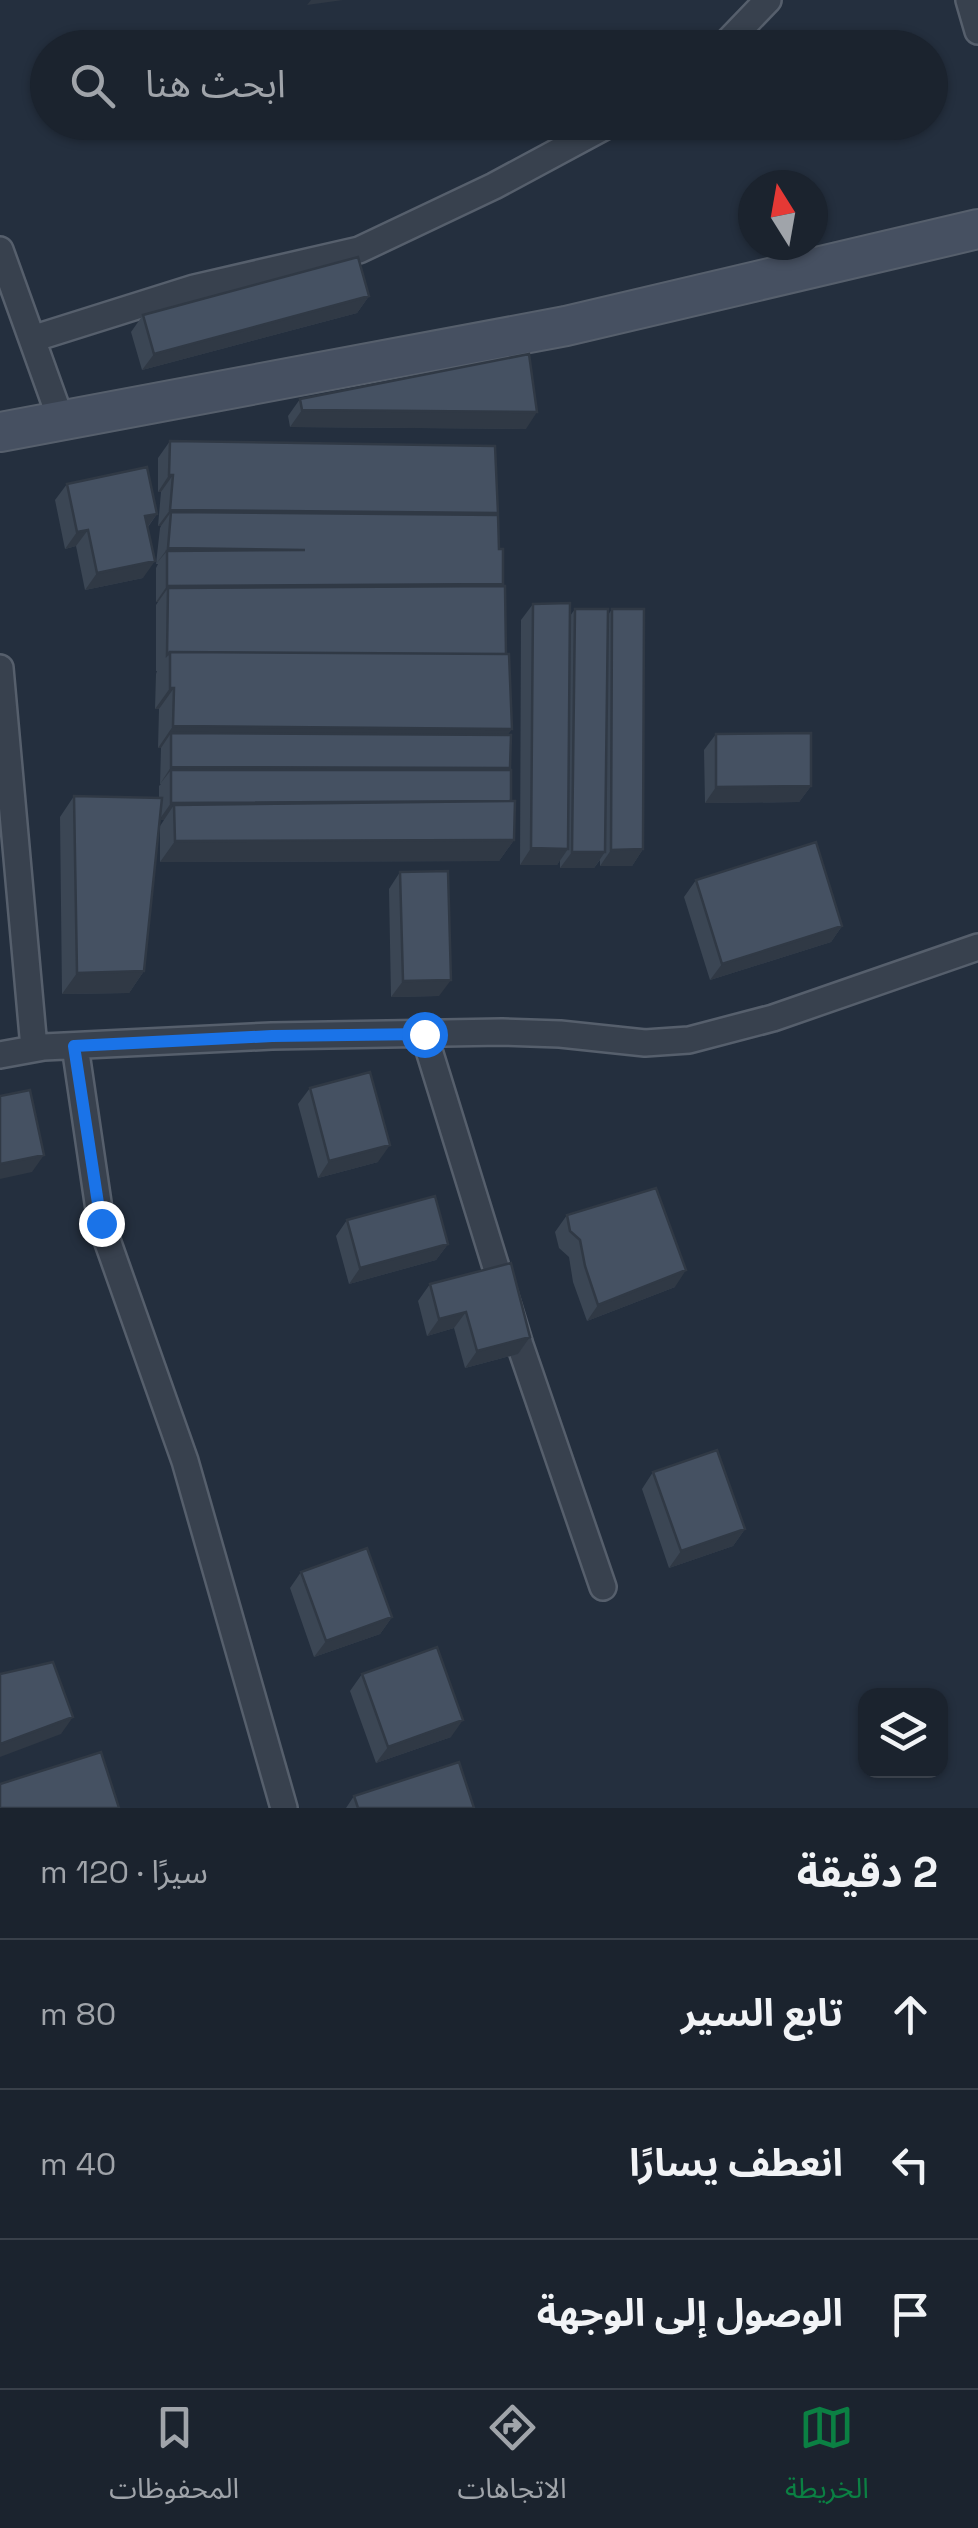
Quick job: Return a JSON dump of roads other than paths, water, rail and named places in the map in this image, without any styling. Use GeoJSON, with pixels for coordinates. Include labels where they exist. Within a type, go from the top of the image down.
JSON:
{"type":"FeatureCollection","features":[{"type":"Feature","properties":{"kind":"main road"},"geometry":{"type":"LineString","coordinates":[[0,432],[566,326],[978,229]]}},
{"type":"Feature","properties":{"kind":"street"},"geometry":{"type":"LineString","coordinates":[[739,30],[768,0]]}},
{"type":"Feature","properties":{"kind":"street"},"geometry":{"type":"LineString","coordinates":[[970,0],[978,31]]}},
{"type":"Feature","properties":{"kind":"street"},"geometry":{"type":"LineString","coordinates":[[32,339],[194,288],[359,250],[580,140]]}},
{"type":"Feature","properties":{"kind":"street"},"geometry":{"type":"LineString","coordinates":[[0,250],[61,420]]}},
{"type":"Feature","properties":{"kind":"street"},"geometry":{"type":"LineString","coordinates":[[0,668],[34,1048]]}},
{"type":"Feature","properties":{"kind":"street"},"geometry":{"type":"LineString","coordinates":[[0,1055],[34,1048],[272,1036],[560,1034],[645,1043],[690,1040],[772,1018],[978,947]]}},
{"type":"Feature","properties":{"kind":"street"},"geometry":{"type":"LineString","coordinates":[[424,1034],[520,1345],[603,1587]]}},
{"type":"Feature","properties":{"kind":"street"},"geometry":{"type":"LineString","coordinates":[[74,1046],[101,1223],[186,1461],[284,1808]]}}]}
